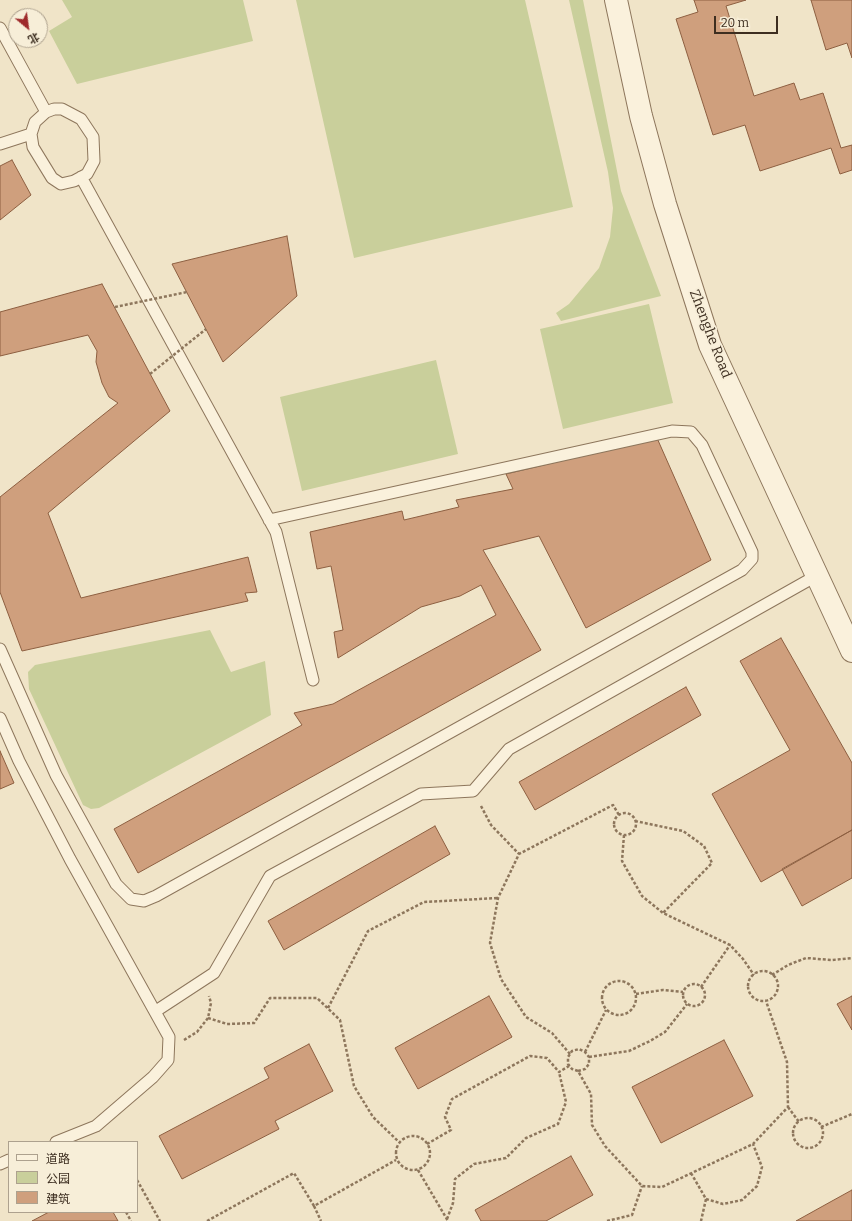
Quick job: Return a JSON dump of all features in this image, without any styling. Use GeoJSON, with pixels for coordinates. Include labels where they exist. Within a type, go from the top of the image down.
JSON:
{"type":"FeatureCollection","features":[{"type":"Feature","properties":{"kind":"street","name":"Zhenghe Road"},"geometry":{"type":"LineString","coordinates":[[616,0],[641,116],[665,204],[710,345],[852,651]]}},
{"type":"Feature","properties":{"kind":"lane"},"geometry":{"type":"LineString","coordinates":[[0,28],[46,112]]}},
{"type":"Feature","properties":{"kind":"lane"},"geometry":{"type":"LineString","coordinates":[[62,108],[81,119],[88,127],[93,137],[94,161],[87,174],[74,182],[61,184],[52,178],[32,147],[31,134],[35,122],[46,112],[62,108]]}},
{"type":"Feature","properties":{"kind":"lane"},"geometry":{"type":"LineString","coordinates":[[0,144],[31,134]]}},
{"type":"Feature","properties":{"kind":"lane"},"geometry":{"type":"LineString","coordinates":[[81,177],[276,532],[313,680]]}},
{"type":"Feature","properties":{"kind":"lane"},"geometry":{"type":"LineString","coordinates":[[0,649],[56,775],[116,884],[131,899],[144,901],[742,570],[752,559],[752,552],[702,446],[691,432],[672,431],[269,520]]}},
{"type":"Feature","properties":{"kind":"lane"},"geometry":{"type":"LineString","coordinates":[[156,1011],[214,973],[270,876],[421,794],[473,791],[509,749],[816,576]]}},
{"type":"Feature","properties":{"kind":"lane"},"geometry":{"type":"LineString","coordinates":[[0,718],[19,761],[70,859],[156,1011],[169,1037],[168,1060],[153,1077],[96,1126],[58,1141]]}},
{"type":"Feature","properties":{"kind":"path"},"geometry":{"type":"LineString","coordinates":[[115,308],[186,292]]}},
{"type":"Feature","properties":{"kind":"path"},"geometry":{"type":"LineString","coordinates":[[150,374],[206,330]]}},
{"type":"Feature","properties":{"kind":"path"},"geometry":{"type":"LineString","coordinates":[[473,791],[491,826],[519,854]]}},
{"type":"Feature","properties":{"kind":"path"},"geometry":{"type":"LineString","coordinates":[[570,1054],[552,1033],[526,1017],[502,979],[490,943],[498,898],[519,854],[613,805],[619,815]]}},
{"type":"Feature","properties":{"kind":"path"},"geometry":{"type":"LineString","coordinates":[[626,813],[631,815],[635,821],[635,827],[631,833],[624,835],[618,833],[614,827],[614,820],[619,815],[626,813]]}},
{"type":"Feature","properties":{"kind":"path"},"geometry":{"type":"LineString","coordinates":[[635,821],[683,831],[704,846],[712,863],[663,913]]}},
{"type":"Feature","properties":{"kind":"path"},"geometry":{"type":"LineString","coordinates":[[624,835],[622,861],[642,896],[663,913],[730,945],[743,959],[754,975]]}},
{"type":"Feature","properties":{"kind":"path"},"geometry":{"type":"LineString","coordinates":[[328,1008],[368,932],[424,902],[498,898]]}},
{"type":"Feature","properties":{"kind":"path"},"geometry":{"type":"LineString","coordinates":[[700,987],[730,945]]}},
{"type":"Feature","properties":{"kind":"path"},"geometry":{"type":"LineString","coordinates":[[772,975],[788,965],[806,958],[832,960],[852,958]]}},
{"type":"Feature","properties":{"kind":"path"},"geometry":{"type":"LineString","coordinates":[[760,972],[767,972],[772,975],[778,987],[776,993],[766,1001],[759,1001],[749,993],[748,985],[754,975],[760,972]]}},
{"type":"Feature","properties":{"kind":"path"},"geometry":{"type":"LineString","coordinates":[[169,1046],[184,1040],[197,1032],[208,1018],[210,1003],[203,981]]}},
{"type":"Feature","properties":{"kind":"path"},"geometry":{"type":"LineString","coordinates":[[624,981],[634,988],[636,994],[634,1007],[624,1015],[618,1015],[606,1010],[603,1005],[602,992],[611,982],[624,981]]}},
{"type":"Feature","properties":{"kind":"path"},"geometry":{"type":"LineString","coordinates":[[695,984],[700,987],[704,992],[704,999],[700,1004],[694,1006],[687,1004],[684,998],[684,992],[688,986],[695,984]]}},
{"type":"Feature","properties":{"kind":"path"},"geometry":{"type":"LineString","coordinates":[[636,994],[663,990],[684,992]]}},
{"type":"Feature","properties":{"kind":"path"},"geometry":{"type":"LineString","coordinates":[[208,1018],[227,1024],[254,1023],[270,998],[317,998],[340,1020],[354,1086],[373,1117],[399,1142]]}},
{"type":"Feature","properties":{"kind":"path"},"geometry":{"type":"LineString","coordinates":[[766,1001],[786,1062],[788,1107],[799,1122]]}},
{"type":"Feature","properties":{"kind":"path"},"geometry":{"type":"LineString","coordinates":[[589,1057],[629,1051],[650,1041],[665,1032],[687,1004]]}},
{"type":"Feature","properties":{"kind":"path"},"geometry":{"type":"LineString","coordinates":[[585,1052],[606,1010]]}},
{"type":"Feature","properties":{"kind":"path"},"geometry":{"type":"LineString","coordinates":[[578,1072],[585,1070],[589,1064],[589,1057],[585,1052],[579,1049],[572,1051],[568,1057],[570,1066],[578,1072],[590,1094],[592,1125],[605,1146],[642,1186],[662,1187],[753,1144],[788,1107]]}},
{"type":"Feature","properties":{"kind":"path"},"geometry":{"type":"LineString","coordinates":[[427,1144],[452,1130],[445,1118],[452,1099],[471,1088],[530,1056],[547,1058],[559,1072],[566,1102],[558,1124],[526,1138],[506,1158],[474,1164],[455,1179],[454,1203],[447,1220]]}},
{"type":"Feature","properties":{"kind":"path"},"geometry":{"type":"LineString","coordinates":[[559,1072],[570,1066]]}},
{"type":"Feature","properties":{"kind":"path"},"geometry":{"type":"LineString","coordinates":[[821,1127],[852,1114]]}},
{"type":"Feature","properties":{"kind":"path"},"geometry":{"type":"LineString","coordinates":[[805,1119],[811,1119],[817,1122],[821,1127],[821,1140],[811,1148],[804,1148],[798,1145],[794,1139],[793,1132],[799,1122],[805,1119]]}},
{"type":"Feature","properties":{"kind":"path"},"geometry":{"type":"LineString","coordinates":[[417,1136],[427,1144],[430,1156],[428,1162],[418,1170],[405,1169],[396,1160],[395,1154],[399,1142],[404,1138],[417,1136]]}},
{"type":"Feature","properties":{"kind":"path"},"geometry":{"type":"LineString","coordinates":[[706,1199],[723,1204],[742,1200],[757,1186],[762,1167],[753,1144]]}},
{"type":"Feature","properties":{"kind":"path"},"geometry":{"type":"LineString","coordinates":[[314,1206],[396,1160]]}},
{"type":"Feature","properties":{"kind":"path"},"geometry":{"type":"LineString","coordinates":[[418,1170],[447,1220]]}},
{"type":"Feature","properties":{"kind":"path"},"geometry":{"type":"LineString","coordinates":[[207,1221],[294,1173],[322,1221]]}},
{"type":"Feature","properties":{"kind":"path"},"geometry":{"type":"LineString","coordinates":[[691,1173],[706,1199],[701,1221]]}},
{"type":"Feature","properties":{"kind":"path"},"geometry":{"type":"LineString","coordinates":[[138,1182],[160,1221]]}},
{"type":"Feature","properties":{"kind":"path"},"geometry":{"type":"LineString","coordinates":[[608,1221],[632,1215],[642,1186]]}},
{"type":"Feature","properties":{"kind":"green space"},"geometry":{"type":"Polygon","coordinates":[[[62,0],[243,0],[253,41],[77,84],[49,31],[72,17],[62,0]]]}},
{"type":"Feature","properties":{"kind":"green space"},"geometry":{"type":"Polygon","coordinates":[[[296,0],[525,0],[573,207],[354,258],[296,0]]]}},
{"type":"Feature","properties":{"kind":"green space"},"geometry":{"type":"Polygon","coordinates":[[[569,0],[583,0],[621,191],[661,296],[561,321],[556,313],[569,304],[599,268],[610,237],[613,208],[608,172],[569,0]]]}},
{"type":"Feature","properties":{"kind":"green space"},"geometry":{"type":"Polygon","coordinates":[[[649,304],[673,403],[563,429],[540,329],[649,304]]]}},
{"type":"Feature","properties":{"kind":"green space"},"geometry":{"type":"Polygon","coordinates":[[[436,360],[458,454],[302,491],[280,397],[436,360]]]}},
{"type":"Feature","properties":{"kind":"green space"},"geometry":{"type":"Polygon","coordinates":[[[210,630],[231,672],[265,661],[271,715],[99,808],[91,809],[83,805],[29,689],[28,672],[35,665],[210,630]]]}},
{"type":"Feature","properties":{"kind":"building"},"geometry":{"type":"Polygon","coordinates":[[[694,0],[746,0],[726,6],[754,96],[794,83],[800,100],[823,93],[841,148],[852,145],[852,170],[840,174],[831,148],[760,171],[745,125],[713,135],[676,19],[698,12],[694,0]]]}},
{"type":"Feature","properties":{"kind":"building"},"geometry":{"type":"Polygon","coordinates":[[[811,0],[852,0],[852,58],[847,43],[826,50],[811,0]]]}},
{"type":"Feature","properties":{"kind":"building"},"geometry":{"type":"Polygon","coordinates":[[[12,160],[31,195],[0,220],[0,166],[12,160]]]}},
{"type":"Feature","properties":{"kind":"building"},"geometry":{"type":"Polygon","coordinates":[[[287,236],[297,296],[223,362],[172,264],[287,236]]]}},
{"type":"Feature","properties":{"kind":"building"},"geometry":{"type":"Polygon","coordinates":[[[102,284],[170,411],[48,513],[81,598],[248,557],[257,592],[245,593],[248,601],[22,651],[0,592],[0,497],[118,403],[109,397],[102,383],[96,362],[97,351],[88,335],[0,356],[0,312],[102,284]]]}},
{"type":"Feature","properties":{"kind":"building"},"geometry":{"type":"Polygon","coordinates":[[[657,438],[711,560],[586,628],[539,536],[483,550],[541,650],[138,873],[114,829],[302,725],[294,713],[333,704],[496,615],[481,585],[460,596],[421,607],[338,658],[334,632],[343,630],[331,566],[317,569],[310,532],[402,511],[404,520],[459,507],[456,500],[513,489],[506,474],[657,438]]]}},
{"type":"Feature","properties":{"kind":"building"},"geometry":{"type":"Polygon","coordinates":[[[781,638],[852,763],[852,830],[761,882],[712,794],[790,750],[740,661],[781,638]]]}},
{"type":"Feature","properties":{"kind":"building"},"geometry":{"type":"Polygon","coordinates":[[[686,687],[701,715],[535,810],[519,782],[686,687]]]}},
{"type":"Feature","properties":{"kind":"building"},"geometry":{"type":"Polygon","coordinates":[[[0,751],[14,783],[0,789],[0,751]]]}},
{"type":"Feature","properties":{"kind":"building"},"geometry":{"type":"Polygon","coordinates":[[[435,826],[450,854],[284,950],[268,921],[435,826]]]}},
{"type":"Feature","properties":{"kind":"building"},"geometry":{"type":"Polygon","coordinates":[[[852,830],[852,878],[802,906],[782,869],[852,830]]]}},
{"type":"Feature","properties":{"kind":"building"},"geometry":{"type":"Polygon","coordinates":[[[489,996],[512,1037],[418,1089],[395,1048],[489,996]]]}},
{"type":"Feature","properties":{"kind":"building"},"geometry":{"type":"Polygon","coordinates":[[[852,996],[852,1030],[837,1004],[852,996]]]}},
{"type":"Feature","properties":{"kind":"building"},"geometry":{"type":"Polygon","coordinates":[[[724,1040],[753,1096],[661,1143],[632,1087],[724,1040]]]}},
{"type":"Feature","properties":{"kind":"building"},"geometry":{"type":"Polygon","coordinates":[[[309,1044],[333,1091],[275,1121],[279,1129],[182,1179],[159,1136],[269,1078],[264,1068],[309,1044]]]}},
{"type":"Feature","properties":{"kind":"building"},"geometry":{"type":"Polygon","coordinates":[[[571,1156],[593,1195],[546,1221],[481,1221],[475,1210],[571,1156]]]}},
{"type":"Feature","properties":{"kind":"building"},"geometry":{"type":"Polygon","coordinates":[[[852,1190],[852,1221],[796,1221],[832,1201],[852,1190]]]}},
{"type":"Feature","properties":{"kind":"building"},"geometry":{"type":"Polygon","coordinates":[[[47,1213],[114,1213],[118,1221],[32,1221],[47,1213]]]}}]}
